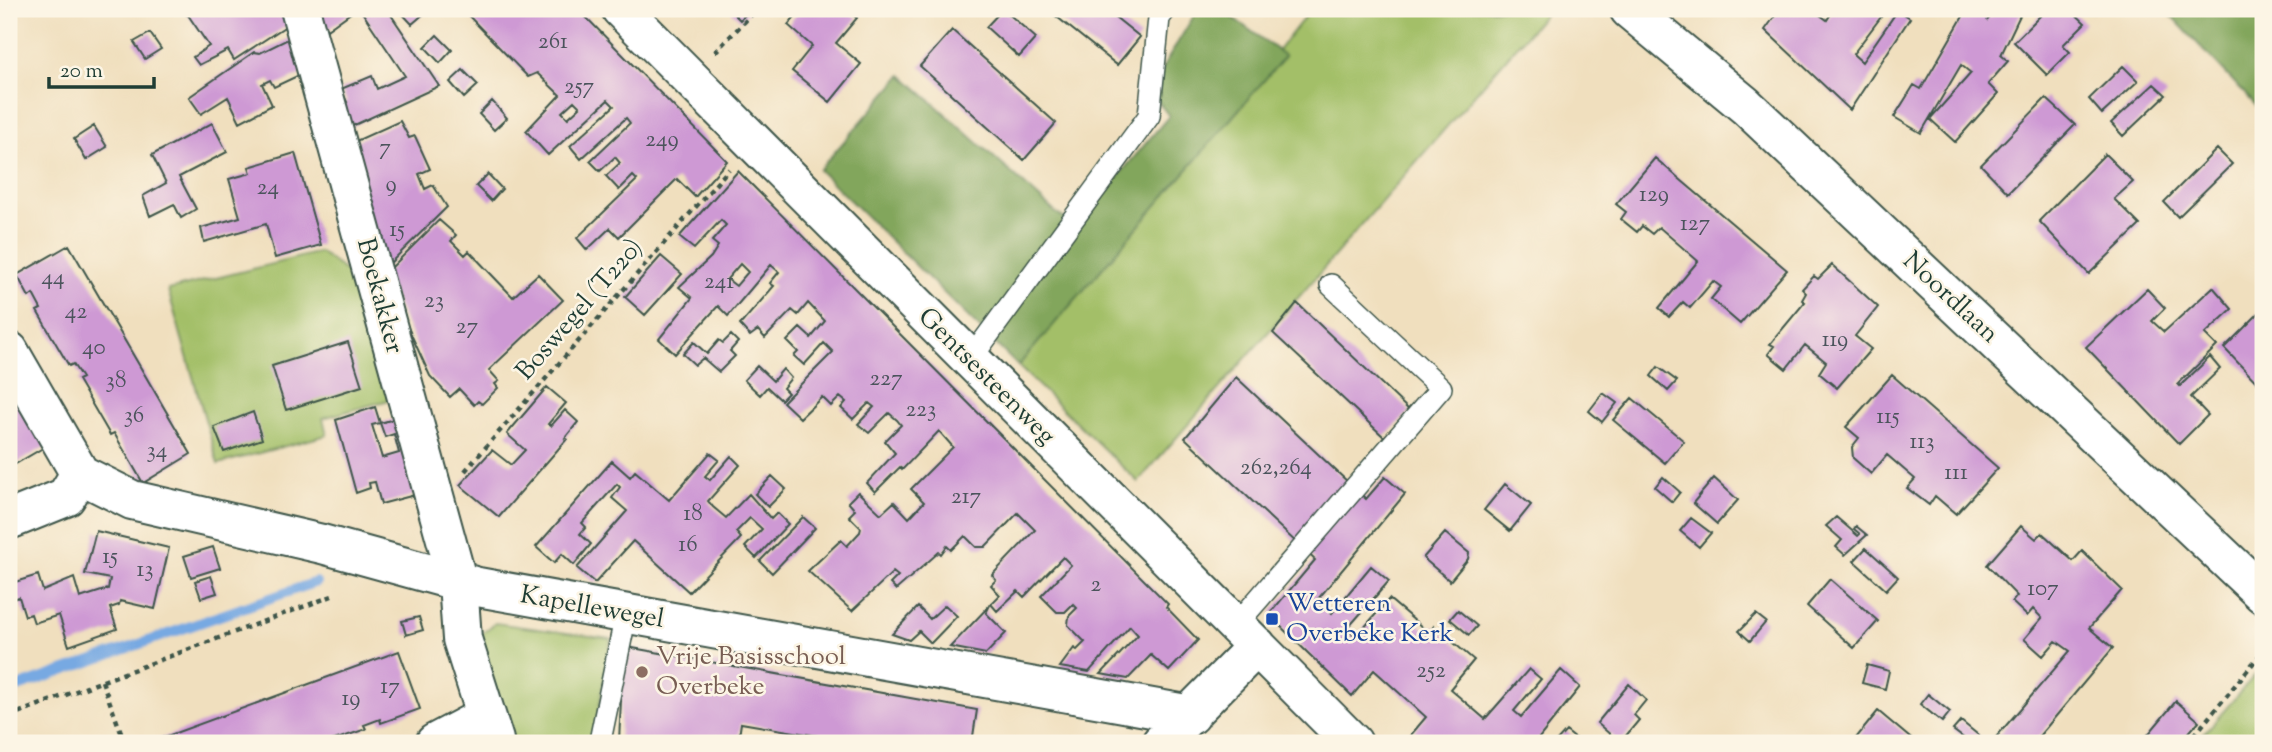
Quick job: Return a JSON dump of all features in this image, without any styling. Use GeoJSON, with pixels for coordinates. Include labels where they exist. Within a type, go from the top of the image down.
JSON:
{"type":"FeatureCollection","features":[{"type":"Feature","properties":{"kind":"street","name":"Boekakker"},"geometry":{"type":"LineString","coordinates":[[300,9],[458,583]]}},
{"type":"Feature","properties":{"kind":"street","name":"Gentsesteenweg"},"geometry":{"type":"LineString","coordinates":[[621,9],[969,361],[1353,743]]}},
{"type":"Feature","properties":{"kind":"street","name":"Noordlaan"},"geometry":{"type":"LineString","coordinates":[[1629,9],[1746,106],[2263,594]]}},
{"type":"Feature","properties":{"kind":"street"},"geometry":{"type":"LineString","coordinates":[[9,351],[80,474],[66,497],[9,520]]}},
{"type":"Feature","properties":{"kind":"street","name":"Kapellewegel"},"geometry":{"type":"LineString","coordinates":[[80,474],[132,500],[322,544],[458,583],[1191,715]]}},
{"type":"Feature","properties":{"kind":"street"},"geometry":{"type":"LineString","coordinates":[[435,743],[490,728],[462,639],[458,583]]}},
{"type":"Feature","properties":{"kind":"street"},"geometry":{"type":"LineString","coordinates":[[1161,743],[1191,715],[1247,636]]}},
{"type":"Feature","properties":{"kind":"lane"},"geometry":{"type":"LineString","coordinates":[[969,361],[1149,116],[1159,18],[1166,9]]}},
{"type":"Feature","properties":{"kind":"lane"},"geometry":{"type":"LineString","coordinates":[[1247,636],[1441,388],[1331,285]]}},
{"type":"Feature","properties":{"kind":"lane"},"geometry":{"type":"LineString","coordinates":[[601,736],[626,614]]}},
{"type":"Feature","properties":{"kind":"path"},"geometry":{"type":"LineString","coordinates":[[690,78],[757,9]]}},
{"type":"Feature","properties":{"kind":"path","name":"Boswegel (T220)"},"geometry":{"type":"LineString","coordinates":[[436,503],[752,143]]}},
{"type":"Feature","properties":{"kind":"path"},"geometry":{"type":"LineString","coordinates":[[9,716],[332,596]]}},
{"type":"Feature","properties":{"kind":"path"},"geometry":{"type":"LineString","coordinates":[[2188,743],[2263,651]]}},
{"type":"Feature","properties":{"kind":"path"},"geometry":{"type":"LineString","coordinates":[[102,681],[125,743]]}},
{"type":"Feature","properties":{"kind":"green space"},"geometry":{"type":"Polygon","coordinates":[[[1198,9],[1221,9],[1285,56],[1018,366],[819,170],[902,75],[1055,212],[1076,226],[1169,116],[1149,90],[1198,9]]]}},
{"type":"Feature","properties":{"kind":"green space"},"geometry":{"type":"Polygon","coordinates":[[[1311,9],[1549,9],[1138,482],[1018,366],[1285,56],[1277,52],[1311,9]]]}},
{"type":"Feature","properties":{"kind":"green space"},"geometry":{"type":"Polygon","coordinates":[[[2165,9],[2263,9],[2263,113],[2165,9]]]}},
{"type":"Feature","properties":{"kind":"green space"},"geometry":{"type":"Polygon","coordinates":[[[320,252],[366,287],[400,397],[323,418],[327,435],[218,464],[168,290],[320,252]]]}},
{"type":"Feature","properties":{"kind":"green space"},"geometry":{"type":"Polygon","coordinates":[[[495,623],[611,639],[593,743],[510,743],[480,635],[495,623]]]}},
{"type":"Feature","properties":{"kind":"green space"},"geometry":{"type":"Polygon","coordinates":[[[2260,669],[2263,673],[2263,743],[2196,743],[2260,669]]]}},
{"type":"Feature","properties":{"kind":"building"},"geometry":{"type":"Polygon","coordinates":[[[189,9],[283,9],[292,22],[234,60],[228,50],[199,65],[193,57],[209,46],[188,15],[183,13],[189,9]]]}},
{"type":"Feature","properties":{"kind":"building"},"geometry":{"type":"Polygon","coordinates":[[[309,9],[356,9],[317,37],[309,9]]]}},
{"type":"Feature","properties":{"kind":"building"},"geometry":{"type":"Polygon","coordinates":[[[360,9],[387,9],[439,86],[346,129],[337,107],[347,102],[341,89],[372,76],[377,89],[405,76],[360,9]]]}},
{"type":"Feature","properties":{"kind":"building"},"geometry":{"type":"Polygon","coordinates":[[[398,9],[423,9],[426,12],[412,24],[398,9]]]}},
{"type":"Feature","properties":{"kind":"building"},"geometry":{"type":"Polygon","coordinates":[[[462,9],[578,9],[727,161],[695,197],[677,179],[619,237],[610,228],[587,250],[577,238],[637,180],[633,176],[619,190],[606,176],[620,163],[615,157],[600,171],[590,161],[630,123],[626,118],[581,159],[570,146],[614,106],[608,100],[548,155],[526,131],[560,95],[537,73],[528,77],[462,9]],[[574,101],[562,112],[568,118],[580,107],[574,101]]]}},
{"type":"Feature","properties":{"kind":"building"},"geometry":{"type":"Polygon","coordinates":[[[729,9],[751,9],[740,20],[729,9]]]}},
{"type":"Feature","properties":{"kind":"building"},"geometry":{"type":"Polygon","coordinates":[[[801,9],[845,9],[857,18],[836,43],[861,64],[830,102],[792,71],[812,46],[788,25],[801,9]]]}},
{"type":"Feature","properties":{"kind":"building"},"geometry":{"type":"Polygon","coordinates":[[[1003,9],[1036,38],[1019,57],[986,27],[1003,9]]]}},
{"type":"Feature","properties":{"kind":"building"},"geometry":{"type":"Polygon","coordinates":[[[1047,9],[1105,9],[1140,37],[1117,65],[1047,9]]]}},
{"type":"Feature","properties":{"kind":"building"},"geometry":{"type":"Polygon","coordinates":[[[1780,9],[1818,9],[1816,12],[1827,20],[1834,9],[1887,9],[1853,54],[1862,62],[1898,10],[1910,18],[1850,110],[1765,30],[1780,9]]]}},
{"type":"Feature","properties":{"kind":"building"},"geometry":{"type":"Polygon","coordinates":[[[1971,9],[1994,9],[1987,21],[1996,9],[2023,9],[2001,55],[2008,61],[1988,84],[1998,94],[1955,142],[1930,119],[1971,73],[1961,65],[1921,133],[1894,117],[1914,85],[1921,89],[1965,13],[1968,14],[1971,9]]]}},
{"type":"Feature","properties":{"kind":"building"},"geometry":{"type":"Polygon","coordinates":[[[2047,9],[2070,9],[2085,23],[2063,45],[2070,52],[2047,75],[2014,42],[2047,9]]]}},
{"type":"Feature","properties":{"kind":"building"},"geometry":{"type":"Polygon","coordinates":[[[952,30],[1056,123],[1024,160],[920,66],[952,30]]]}},
{"type":"Feature","properties":{"kind":"building"},"geometry":{"type":"Polygon","coordinates":[[[150,33],[161,49],[145,59],[134,42],[150,33]]]}},
{"type":"Feature","properties":{"kind":"building"},"geometry":{"type":"Polygon","coordinates":[[[437,35],[452,50],[440,63],[425,47],[437,35]]]}},
{"type":"Feature","properties":{"kind":"building"},"geometry":{"type":"Polygon","coordinates":[[[292,37],[308,71],[274,87],[270,80],[262,84],[272,105],[240,122],[228,97],[201,114],[189,97],[254,52],[260,53],[292,37]]]}},
{"type":"Feature","properties":{"kind":"building"},"geometry":{"type":"Polygon","coordinates":[[[2123,66],[2138,81],[2102,114],[2089,99],[2123,66]]]}},
{"type":"Feature","properties":{"kind":"building"},"geometry":{"type":"Polygon","coordinates":[[[463,70],[478,85],[464,98],[450,82],[463,70]]]}},
{"type":"Feature","properties":{"kind":"building"},"geometry":{"type":"Polygon","coordinates":[[[2154,84],[2166,95],[2123,136],[2111,123],[2154,84]]]}},
{"type":"Feature","properties":{"kind":"building"},"geometry":{"type":"Polygon","coordinates":[[[2046,98],[2075,125],[2008,193],[1981,165],[2046,98]]]}},
{"type":"Feature","properties":{"kind":"building"},"geometry":{"type":"Polygon","coordinates":[[[492,101],[507,118],[494,130],[479,114],[492,101]]]}},
{"type":"Feature","properties":{"kind":"building"},"geometry":{"type":"Polygon","coordinates":[[[400,121],[409,138],[415,136],[430,169],[419,174],[425,189],[433,185],[447,207],[382,271],[347,145],[400,121]]]}},
{"type":"Feature","properties":{"kind":"building"},"geometry":{"type":"Polygon","coordinates":[[[212,123],[227,152],[179,177],[196,209],[181,218],[174,204],[150,216],[143,196],[166,183],[152,155],[212,123]]]}},
{"type":"Feature","properties":{"kind":"building"},"geometry":{"type":"Polygon","coordinates":[[[94,126],[107,147],[86,160],[74,139],[94,126]]]}},
{"type":"Feature","properties":{"kind":"building"},"geometry":{"type":"Polygon","coordinates":[[[2217,149],[2232,164],[2178,217],[2164,202],[2217,149]]]}},
{"type":"Feature","properties":{"kind":"building"},"geometry":{"type":"Polygon","coordinates":[[[295,153],[321,245],[275,258],[266,224],[204,242],[201,228],[240,217],[229,179],[251,173],[249,167],[295,153]]]}},
{"type":"Feature","properties":{"kind":"building"},"geometry":{"type":"Polygon","coordinates":[[[2105,154],[2133,182],[2114,199],[2140,225],[2089,274],[2039,221],[2105,154]]]}},
{"type":"Feature","properties":{"kind":"building"},"geometry":{"type":"Polygon","coordinates":[[[1655,158],[1787,270],[1740,324],[1711,299],[1721,287],[1713,281],[1690,308],[1683,302],[1669,317],[1659,308],[1698,261],[1659,227],[1652,234],[1642,226],[1637,232],[1621,219],[1626,212],[1616,204],[1655,158]]]}},
{"type":"Feature","properties":{"kind":"building"},"geometry":{"type":"Polygon","coordinates":[[[738,171],[1168,604],[1166,607],[1198,640],[1169,671],[1151,655],[1128,679],[1101,674],[1138,635],[1130,626],[1089,672],[1060,667],[1074,648],[1077,650],[1085,642],[1068,625],[1069,616],[1077,608],[1073,604],[1065,612],[1057,612],[1041,596],[1071,565],[1063,557],[1024,597],[1018,591],[997,611],[991,604],[1000,595],[991,585],[996,580],[992,575],[1035,530],[1018,513],[985,547],[976,547],[965,536],[951,550],[947,546],[941,554],[939,552],[896,590],[890,584],[898,576],[893,572],[852,611],[808,571],[841,540],[847,546],[860,532],[861,528],[849,516],[855,510],[848,502],[858,492],[881,514],[894,502],[909,518],[924,502],[911,489],[953,447],[939,431],[902,470],[900,467],[875,492],[867,483],[895,453],[885,441],[901,425],[897,420],[889,413],[869,433],[858,424],[874,407],[869,403],[853,419],[841,408],[846,402],[840,397],[831,406],[822,397],[800,418],[783,402],[833,352],[824,343],[804,365],[794,356],[798,352],[787,341],[800,328],[811,338],[825,321],[808,303],[798,315],[792,310],[765,338],[758,330],[750,336],[740,325],[774,286],[770,283],[779,272],[771,265],[728,316],[718,306],[675,354],[659,339],[692,298],[679,287],[711,257],[718,246],[712,241],[726,225],[721,220],[694,249],[679,237],[738,171]],[[740,264],[727,279],[736,286],[748,272],[740,264]]]}},
{"type":"Feature","properties":{"kind":"building"},"geometry":{"type":"Polygon","coordinates":[[[488,174],[502,189],[491,201],[476,186],[488,174]]]}},
{"type":"Feature","properties":{"kind":"building"},"geometry":{"type":"Polygon","coordinates":[[[439,220],[456,235],[451,241],[465,255],[469,251],[513,297],[538,274],[563,300],[489,370],[499,381],[495,384],[498,388],[482,404],[478,401],[474,405],[459,389],[450,397],[430,376],[384,275],[439,220]]]}},
{"type":"Feature","properties":{"kind":"building"},"geometry":{"type":"Polygon","coordinates":[[[69,245],[191,454],[143,483],[114,433],[110,435],[78,380],[82,378],[73,364],[69,366],[37,311],[41,309],[33,294],[29,297],[17,275],[69,245]]]}},
{"type":"Feature","properties":{"kind":"building"},"geometry":{"type":"Polygon","coordinates":[[[661,256],[682,274],[645,315],[625,297],[661,256]]]}},
{"type":"Feature","properties":{"kind":"building"},"geometry":{"type":"Polygon","coordinates":[[[1832,265],[1878,307],[1855,336],[1871,349],[1837,388],[1819,373],[1826,362],[1805,345],[1786,369],[1768,354],[1774,346],[1770,344],[1805,302],[1802,300],[1806,293],[1802,289],[1814,276],[1818,279],[1832,265]]]}},
{"type":"Feature","properties":{"kind":"building"},"geometry":{"type":"Polygon","coordinates":[[[2213,287],[2232,309],[2205,334],[2217,346],[2178,384],[2180,386],[2210,357],[2220,369],[2191,397],[2208,415],[2179,444],[2086,347],[2147,289],[2165,308],[2152,321],[2164,332],[2213,287]]]}},
{"type":"Feature","properties":{"kind":"building"},"geometry":{"type":"Polygon","coordinates":[[[1297,303],[1410,411],[1384,437],[1273,333],[1297,303]]]}},
{"type":"Feature","properties":{"kind":"building"},"geometry":{"type":"Polygon","coordinates":[[[2263,309],[2263,389],[2224,348],[2263,309]]]}},
{"type":"Feature","properties":{"kind":"building"},"geometry":{"type":"Polygon","coordinates":[[[731,335],[738,342],[730,351],[735,356],[719,372],[703,358],[695,365],[683,354],[694,342],[707,354],[719,340],[723,343],[731,335]]]}},
{"type":"Feature","properties":{"kind":"building"},"geometry":{"type":"Polygon","coordinates":[[[348,342],[362,386],[286,410],[272,366],[348,342]]]}},
{"type":"Feature","properties":{"kind":"building"},"geometry":{"type":"Polygon","coordinates":[[[757,366],[773,381],[783,369],[791,378],[783,388],[788,393],[781,400],[767,387],[760,395],[744,380],[757,366]]]}},
{"type":"Feature","properties":{"kind":"building"},"geometry":{"type":"Polygon","coordinates":[[[1658,367],[1677,381],[1668,391],[1651,376],[1658,367]]]}},
{"type":"Feature","properties":{"kind":"building"},"geometry":{"type":"Polygon","coordinates":[[[1892,375],[1998,468],[1956,514],[1935,496],[1929,505],[1907,488],[1915,479],[1887,455],[1871,474],[1853,458],[1852,447],[1859,438],[1846,427],[1892,375]]]}},
{"type":"Feature","properties":{"kind":"building"},"geometry":{"type":"Polygon","coordinates":[[[9,377],[48,445],[12,466],[9,460],[9,377]]]}},
{"type":"Feature","properties":{"kind":"building"},"geometry":{"type":"Polygon","coordinates":[[[1236,377],[1366,499],[1385,477],[1405,494],[1318,599],[1332,613],[1371,566],[1389,581],[1347,629],[1356,637],[1389,599],[1429,633],[1434,626],[1474,660],[1450,689],[1485,719],[1529,669],[1541,679],[1514,711],[1521,717],[1561,670],[1580,687],[1535,743],[1404,743],[1426,717],[1374,670],[1352,696],[1272,618],[1272,611],[1315,560],[1185,438],[1236,377]]]}},
{"type":"Feature","properties":{"kind":"building"},"geometry":{"type":"Polygon","coordinates":[[[547,387],[566,403],[548,424],[551,426],[565,410],[578,422],[565,438],[567,439],[499,517],[460,485],[492,450],[511,465],[525,450],[507,434],[547,387]]]}},
{"type":"Feature","properties":{"kind":"building"},"geometry":{"type":"Polygon","coordinates":[[[1603,393],[1617,403],[1602,422],[1589,411],[1603,393]]]}},
{"type":"Feature","properties":{"kind":"building"},"geometry":{"type":"Polygon","coordinates":[[[1632,398],[1684,441],[1665,463],[1613,420],[1632,398]]]}},
{"type":"Feature","properties":{"kind":"building"},"geometry":{"type":"Polygon","coordinates":[[[375,407],[380,423],[405,416],[426,492],[381,504],[375,482],[369,483],[370,488],[356,493],[336,420],[375,407]],[[380,423],[372,425],[382,458],[399,453],[394,434],[385,437],[380,423]]]}},
{"type":"Feature","properties":{"kind":"building"},"geometry":{"type":"Polygon","coordinates":[[[253,412],[262,439],[224,452],[214,427],[253,412]]]}},
{"type":"Feature","properties":{"kind":"building"},"geometry":{"type":"Polygon","coordinates":[[[710,453],[719,460],[705,476],[710,480],[731,456],[740,465],[708,501],[713,507],[726,518],[749,494],[771,519],[777,513],[788,524],[756,558],[745,547],[762,529],[750,518],[736,532],[741,538],[689,592],[633,541],[595,583],[577,568],[627,511],[612,498],[620,487],[617,484],[582,523],[586,527],[580,534],[591,544],[574,565],[562,554],[554,563],[536,547],[612,461],[630,477],[635,471],[669,500],[710,453]]]}},
{"type":"Feature","properties":{"kind":"building"},"geometry":{"type":"Polygon","coordinates":[[[772,476],[786,489],[768,507],[755,494],[772,476]]]}},
{"type":"Feature","properties":{"kind":"building"},"geometry":{"type":"Polygon","coordinates":[[[1663,477],[1680,492],[1672,502],[1655,487],[1663,477]]]}},
{"type":"Feature","properties":{"kind":"building"},"geometry":{"type":"Polygon","coordinates":[[[1714,478],[1738,500],[1717,524],[1693,503],[1714,478]]]}},
{"type":"Feature","properties":{"kind":"building"},"geometry":{"type":"Polygon","coordinates":[[[1505,484],[1531,505],[1510,531],[1484,510],[1505,484]]]}},
{"type":"Feature","properties":{"kind":"building"},"geometry":{"type":"Polygon","coordinates":[[[803,517],[815,528],[772,573],[760,561],[803,517]]]}},
{"type":"Feature","properties":{"kind":"building"},"geometry":{"type":"Polygon","coordinates":[[[1836,517],[1858,536],[1860,534],[1854,529],[1856,526],[1867,535],[1845,555],[1836,547],[1842,540],[1826,526],[1836,517]]]}},
{"type":"Feature","properties":{"kind":"building"},"geometry":{"type":"Polygon","coordinates":[[[1691,518],[1711,533],[1699,547],[1680,531],[1691,518]]]}},
{"type":"Feature","properties":{"kind":"building"},"geometry":{"type":"Polygon","coordinates":[[[2021,526],[2036,539],[2042,533],[2073,561],[2082,551],[2122,590],[2089,628],[2113,648],[2046,728],[2033,743],[1991,743],[2070,651],[2056,641],[2043,656],[2024,639],[2042,618],[2033,609],[2027,616],[2012,602],[2017,596],[1987,565],[2021,526]]]}},
{"type":"Feature","properties":{"kind":"building"},"geometry":{"type":"Polygon","coordinates":[[[96,531],[169,548],[155,609],[120,601],[119,605],[110,608],[117,629],[69,646],[59,615],[34,623],[31,614],[25,616],[19,597],[13,599],[10,588],[15,586],[15,582],[38,575],[43,591],[74,578],[80,598],[108,589],[110,579],[85,574],[96,531]]]}},
{"type":"Feature","properties":{"kind":"building"},"geometry":{"type":"Polygon","coordinates":[[[1445,533],[1469,553],[1468,559],[1450,581],[1423,558],[1445,533]]]}},
{"type":"Feature","properties":{"kind":"building"},"geometry":{"type":"Polygon","coordinates":[[[213,547],[220,568],[191,577],[184,556],[213,547]]]}},
{"type":"Feature","properties":{"kind":"building"},"geometry":{"type":"Polygon","coordinates":[[[1866,548],[1898,577],[1886,590],[1854,561],[1866,548]]]}},
{"type":"Feature","properties":{"kind":"building"},"geometry":{"type":"Polygon","coordinates":[[[211,576],[217,593],[201,598],[195,581],[211,576]]]}},
{"type":"Feature","properties":{"kind":"building"},"geometry":{"type":"Polygon","coordinates":[[[1830,579],[1878,621],[1854,648],[1807,606],[1830,579]]]}},
{"type":"Feature","properties":{"kind":"building"},"geometry":{"type":"Polygon","coordinates":[[[945,605],[957,616],[931,643],[919,631],[909,640],[892,634],[918,607],[930,619],[945,605]]]}},
{"type":"Feature","properties":{"kind":"building"},"geometry":{"type":"Polygon","coordinates":[[[990,605],[986,613],[1006,633],[986,654],[950,647],[990,605]]]}},
{"type":"Feature","properties":{"kind":"building"},"geometry":{"type":"Polygon","coordinates":[[[1458,610],[1477,626],[1469,635],[1450,619],[1458,610]]]}},
{"type":"Feature","properties":{"kind":"building"},"geometry":{"type":"Polygon","coordinates":[[[1756,614],[1766,622],[1750,641],[1739,631],[1756,614]]]}},
{"type":"Feature","properties":{"kind":"building"},"geometry":{"type":"Polygon","coordinates":[[[419,617],[423,630],[406,635],[402,621],[419,617]]]}},
{"type":"Feature","properties":{"kind":"building"},"geometry":{"type":"Polygon","coordinates":[[[627,647],[977,710],[972,743],[861,743],[741,723],[738,743],[619,742],[621,700],[618,700],[627,647]]]}},
{"type":"Feature","properties":{"kind":"building"},"geometry":{"type":"Polygon","coordinates":[[[399,651],[420,709],[381,723],[380,719],[364,725],[366,729],[326,743],[148,743],[399,651]]]}},
{"type":"Feature","properties":{"kind":"building"},"geometry":{"type":"Polygon","coordinates":[[[1867,665],[1889,671],[1885,689],[1862,683],[1867,665]]]}},
{"type":"Feature","properties":{"kind":"building"},"geometry":{"type":"Polygon","coordinates":[[[1629,684],[1646,700],[1634,715],[1639,720],[1620,743],[1597,723],[1629,684]]]}},
{"type":"Feature","properties":{"kind":"building"},"geometry":{"type":"Polygon","coordinates":[[[1928,694],[1950,712],[1942,722],[1920,704],[1928,694]]]}},
{"type":"Feature","properties":{"kind":"building"},"geometry":{"type":"Polygon","coordinates":[[[2176,701],[2199,721],[2180,743],[2141,743],[2176,701]]]}},
{"type":"Feature","properties":{"kind":"building"},"geometry":{"type":"Polygon","coordinates":[[[1878,711],[1916,743],[1852,743],[1878,711]]]}},
{"type":"Feature","properties":{"kind":"building"},"geometry":{"type":"Polygon","coordinates":[[[1961,721],[1988,743],[1970,743],[1953,730],[1961,721]]]}},
{"type":"Feature","properties":{"kind":"building"},"geometry":{"type":"Polygon","coordinates":[[[1566,731],[1581,743],[1555,743],[1566,731]]]}},
{"type":"Feature","properties":{"kind":"waterway"},"geometry":{"type":"LineString","coordinates":[[9,690],[316,582]]}},
{"type":"Feature","properties":{"kind":"place","name":"Wetteren Overbeke Kerk"},"geometry":{"type":"Point","coordinates":[1272,619]}},
{"type":"Feature","properties":{"kind":"place","name":"Vrije Basisschool Overbeke"},"geometry":{"type":"Point","coordinates":[642,672]}}]}
